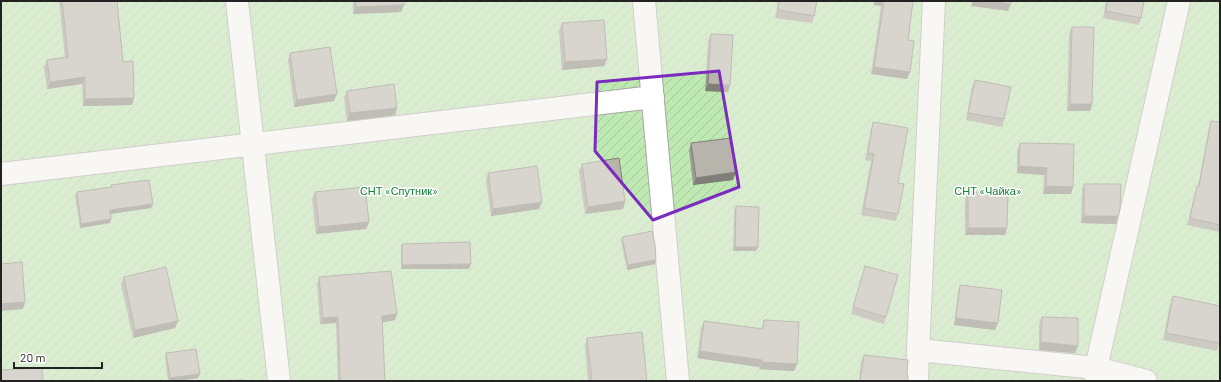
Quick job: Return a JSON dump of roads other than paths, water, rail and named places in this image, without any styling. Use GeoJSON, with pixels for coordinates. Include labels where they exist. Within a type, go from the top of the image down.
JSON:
{"type":"FeatureCollection","features":[{"type":"Feature","properties":{"kind":"street"},"geometry":{"type":"LineString","coordinates":[[237,1],[279,381]]}},
{"type":"Feature","properties":{"kind":"street"},"geometry":{"type":"LineString","coordinates":[[644,1],[678,381]]}},
{"type":"Feature","properties":{"kind":"street"},"geometry":{"type":"LineString","coordinates":[[917,381],[934,1]]}},
{"type":"Feature","properties":{"kind":"street"},"geometry":{"type":"LineString","coordinates":[[1096,375],[1179,1]]}},
{"type":"Feature","properties":{"kind":"street"},"geometry":{"type":"LineString","coordinates":[[1,174],[653,97]]}},
{"type":"Feature","properties":{"kind":"street"},"geometry":{"type":"LineString","coordinates":[[918,350],[1146,381]]}},
{"type":"Feature","properties":{"kind":"park label","name":"СНТ «Спутник»"},"geometry":{"type":"Point","coordinates":[399,191]}},
{"type":"Feature","properties":{"kind":"park label","name":"СНТ «Чайка»"},"geometry":{"type":"Point","coordinates":[988,191]}}]}
